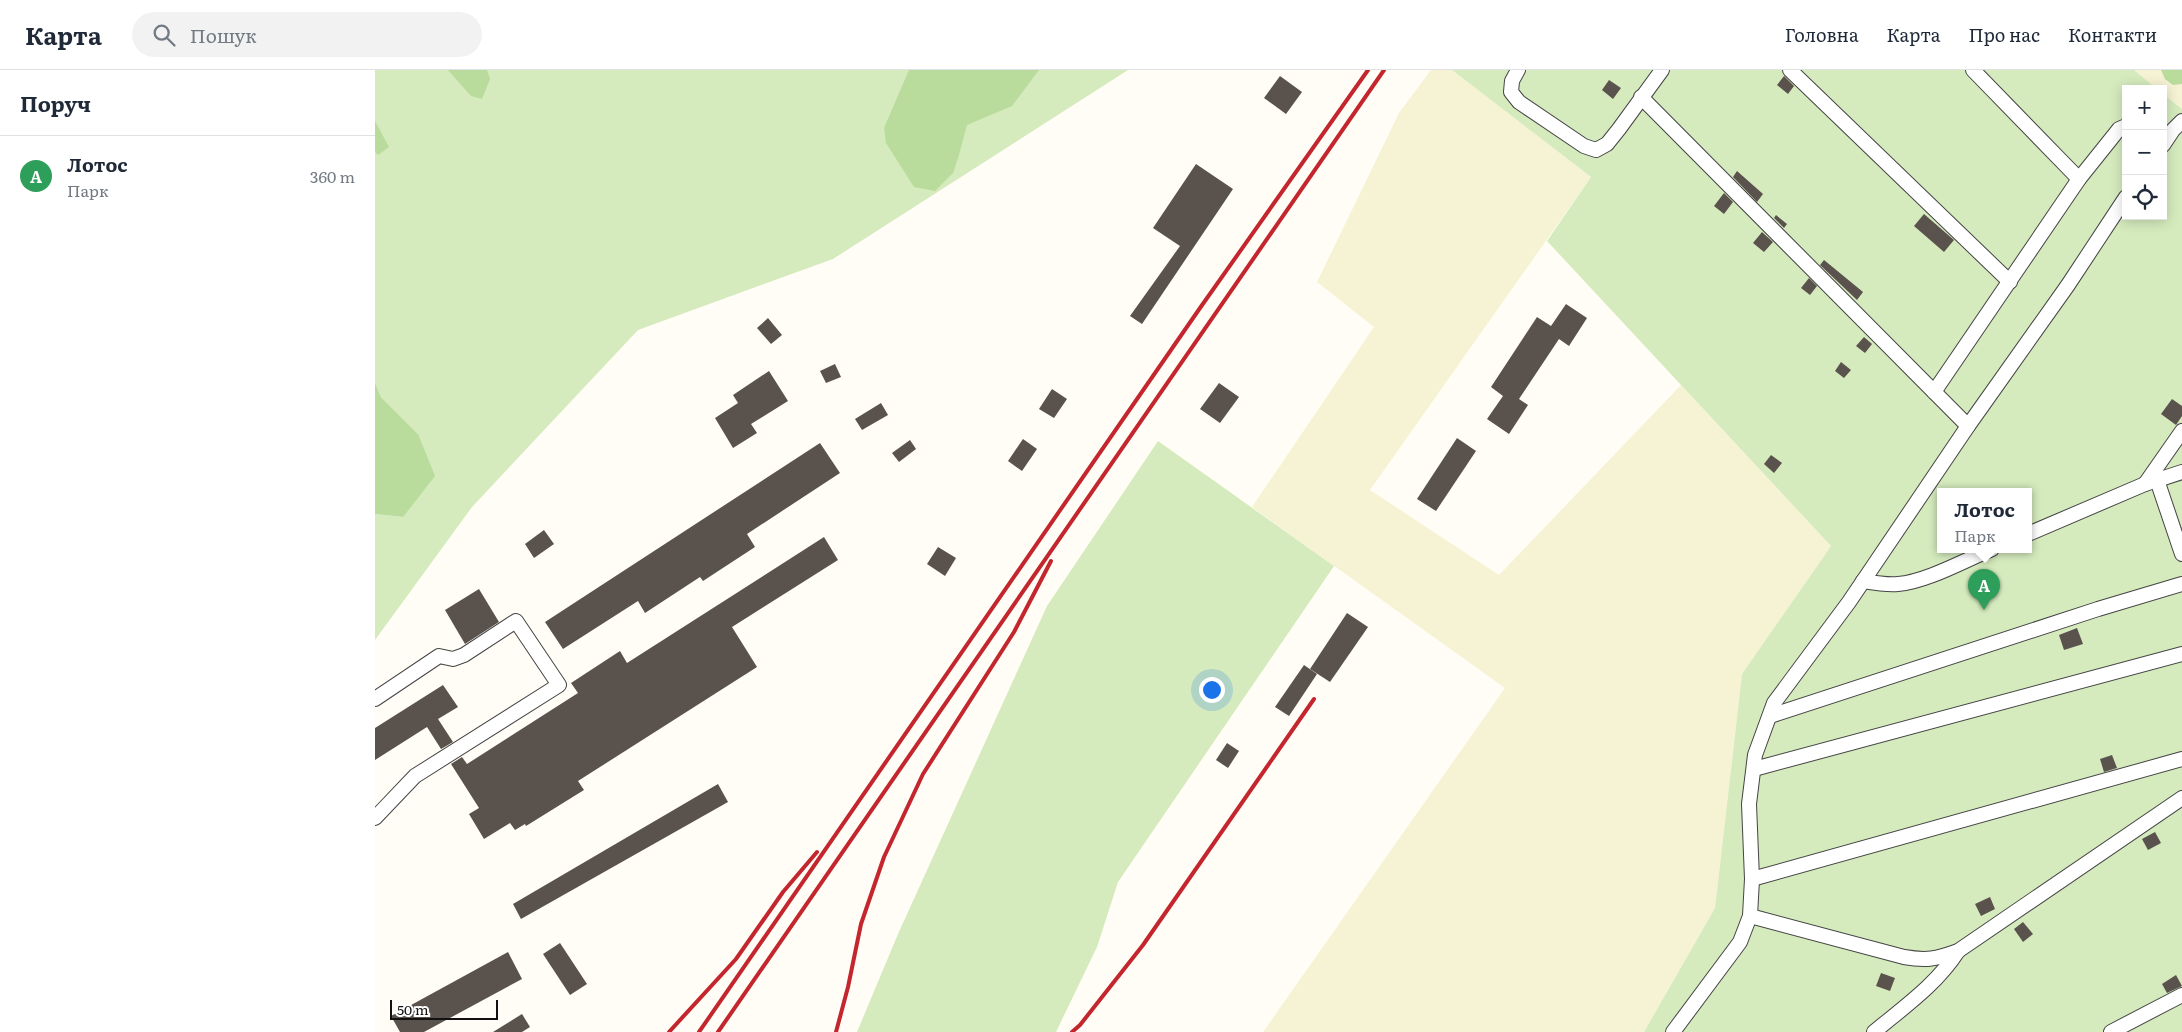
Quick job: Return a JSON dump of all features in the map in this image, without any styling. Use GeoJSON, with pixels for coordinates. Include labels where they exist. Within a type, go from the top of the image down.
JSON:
{"type":"FeatureCollection","features":[{"type":"Feature","properties":{"kind":"street"},"geometry":{"type":"LineString","coordinates":[[1518,70],[1512,81],[1511,92],[1519,102],[1584,146],[1596,150],[1607,144],[1662,70]]}},
{"type":"Feature","properties":{"kind":"street"},"geometry":{"type":"LineString","coordinates":[[1790,70],[2010,282]]}},
{"type":"Feature","properties":{"kind":"street"},"geometry":{"type":"LineString","coordinates":[[1973,70],[2079,179]]}},
{"type":"Feature","properties":{"kind":"street"},"geometry":{"type":"LineString","coordinates":[[1641,97],[1968,426]]}},
{"type":"Feature","properties":{"kind":"street"},"geometry":{"type":"LineString","coordinates":[[2167,137],[2173,126]]}},
{"type":"Feature","properties":{"kind":"street"},"geometry":{"type":"LineString","coordinates":[[1934,392],[2079,179],[2122,128]]}},
{"type":"Feature","properties":{"kind":"street"},"geometry":{"type":"LineString","coordinates":[[1673,1032],[1740,942],[1750,916],[1752,880],[1749,804],[1755,755],[1774,703],[1863,581],[1968,426],[2069,285],[2122,203]]}},
{"type":"Feature","properties":{"kind":"street"},"geometry":{"type":"LineString","coordinates":[[2151,482],[2182,431]]}},
{"type":"Feature","properties":{"kind":"street"},"geometry":{"type":"LineString","coordinates":[[2032,532],[2151,482],[2182,472]]}},
{"type":"Feature","properties":{"kind":"street"},"geometry":{"type":"LineString","coordinates":[[2151,482],[2182,554]]}},
{"type":"Feature","properties":{"kind":"street"},"geometry":{"type":"LineString","coordinates":[[1863,581],[1899,584],[1921,578],[1982,553]]}},
{"type":"Feature","properties":{"kind":"street"},"geometry":{"type":"LineString","coordinates":[[1770,716],[2098,609],[2182,584]]}},
{"type":"Feature","properties":{"kind":"street"},"geometry":{"type":"LineString","coordinates":[[375,699],[439,656],[453,659],[464,655],[517,621],[559,685],[415,776],[375,818]]}},
{"type":"Feature","properties":{"kind":"street"},"geometry":{"type":"LineString","coordinates":[[1754,769],[2182,654]]}},
{"type":"Feature","properties":{"kind":"street"},"geometry":{"type":"LineString","coordinates":[[1752,880],[2182,759]]}},
{"type":"Feature","properties":{"kind":"street"},"geometry":{"type":"LineString","coordinates":[[1750,916],[1924,960],[1937,959],[1958,951],[2182,798]]}},
{"type":"Feature","properties":{"kind":"street"},"geometry":{"type":"LineString","coordinates":[[1874,1032],[1927,988],[1958,951]]}},
{"type":"Feature","properties":{"kind":"street"},"geometry":{"type":"LineString","coordinates":[[2111,1032],[2182,995]]}},
{"type":"Feature","properties":{"kind":"shaded area"},"geometry":{"type":"Polygon","coordinates":[[[1431,70],[1452,70],[1591,177],[1370,490],[1499,575],[1681,385],[1831,546],[1742,674],[1715,908],[1644,1032],[1263,1032],[1505,688],[1252,507],[1374,327],[1317,282],[1399,113],[1431,70]]]}},
{"type":"Feature","properties":{"kind":"shaded area"},"geometry":{"type":"Polygon","coordinates":[[[2134,70],[2182,70],[2182,109],[2167,97],[2167,85],[2152,85],[2134,70]]]}},
{"type":"Feature","properties":{"kind":"green space"},"geometry":{"type":"Polygon","coordinates":[[[375,70],[1128,70],[833,259],[638,330],[472,507],[375,640],[375,514],[403,517],[418,434],[381,397],[375,383],[375,70]]]}},
{"type":"Feature","properties":{"kind":"green space"},"geometry":{"type":"Polygon","coordinates":[[[448,70],[487,70],[490,79],[482,99],[471,96],[448,70]]]}},
{"type":"Feature","properties":{"kind":"green space"},"geometry":{"type":"Polygon","coordinates":[[[909,70],[1039,70],[1012,106],[967,125],[953,173],[935,191],[914,187],[886,143],[884,128],[909,70]]]}},
{"type":"Feature","properties":{"kind":"green space"},"geometry":{"type":"Polygon","coordinates":[[[1452,70],[2134,70],[2152,85],[2122,85],[2122,220],[2167,220],[2167,97],[2182,109],[2182,1032],[1644,1032],[1715,908],[1742,674],[1831,546],[1547,241],[1591,177],[1452,70]]]}},
{"type":"Feature","properties":{"kind":"green space"},"geometry":{"type":"Polygon","coordinates":[[[2161,70],[2182,70],[2182,84],[2173,85],[2165,79],[2161,70]]]}},
{"type":"Feature","properties":{"kind":"green space"},"geometry":{"type":"Polygon","coordinates":[[[375,121],[389,147],[378,155],[375,152],[375,121]]]}},
{"type":"Feature","properties":{"kind":"green space"},"geometry":{"type":"Polygon","coordinates":[[[375,383],[381,397],[418,434],[435,476],[403,517],[375,514],[375,383]]]}},
{"type":"Feature","properties":{"kind":"green space"},"geometry":{"type":"Polygon","coordinates":[[[1158,441],[1334,566],[1118,882],[1097,947],[1056,1032],[857,1032],[898,934],[1047,606],[1158,441]]]}},
{"type":"Feature","properties":{"kind":"building"},"geometry":{"type":"Polygon","coordinates":[[[1280,76],[1302,92],[1286,114],[1264,98],[1280,76]]]}},
{"type":"Feature","properties":{"kind":"building"},"geometry":{"type":"Polygon","coordinates":[[[1784,76],[1794,86],[1788,94],[1777,85],[1784,76]]]}},
{"type":"Feature","properties":{"kind":"building"},"geometry":{"type":"Polygon","coordinates":[[[1609,80],[1621,88],[1613,99],[1602,90],[1609,80]]]}},
{"type":"Feature","properties":{"kind":"building"},"geometry":{"type":"Polygon","coordinates":[[[1196,164],[1233,189],[1142,324],[1130,316],[1180,246],[1153,228],[1196,164]]]}},
{"type":"Feature","properties":{"kind":"building"},"geometry":{"type":"Polygon","coordinates":[[[1737,171],[1763,194],[1757,202],[1733,177],[1737,171]]]}},
{"type":"Feature","properties":{"kind":"building"},"geometry":{"type":"Polygon","coordinates":[[[1724,193],[1733,202],[1724,214],[1714,206],[1724,193]]]}},
{"type":"Feature","properties":{"kind":"building"},"geometry":{"type":"Polygon","coordinates":[[[1924,214],[1954,240],[1944,252],[1914,226],[1924,214]]]}},
{"type":"Feature","properties":{"kind":"building"},"geometry":{"type":"Polygon","coordinates":[[[1776,215],[1787,224],[1784,228],[1774,218],[1776,215]]]}},
{"type":"Feature","properties":{"kind":"building"},"geometry":{"type":"Polygon","coordinates":[[[1762,232],[1773,242],[1764,252],[1753,243],[1762,232]]]}},
{"type":"Feature","properties":{"kind":"building"},"geometry":{"type":"Polygon","coordinates":[[[1824,260],[1863,292],[1857,300],[1820,265],[1824,260]]]}},
{"type":"Feature","properties":{"kind":"building"},"geometry":{"type":"Polygon","coordinates":[[[1809,278],[1817,286],[1810,295],[1801,288],[1809,278]]]}},
{"type":"Feature","properties":{"kind":"building"},"geometry":{"type":"Polygon","coordinates":[[[1566,304],[1587,318],[1569,346],[1559,339],[1519,399],[1528,405],[1509,434],[1487,419],[1503,396],[1491,387],[1537,317],[1551,326],[1566,304]]]}},
{"type":"Feature","properties":{"kind":"building"},"geometry":{"type":"Polygon","coordinates":[[[768,318],[782,335],[771,344],[757,328],[768,318]]]}},
{"type":"Feature","properties":{"kind":"building"},"geometry":{"type":"Polygon","coordinates":[[[1864,337],[1872,344],[1865,353],[1856,346],[1864,337]]]}},
{"type":"Feature","properties":{"kind":"building"},"geometry":{"type":"Polygon","coordinates":[[[1841,362],[1851,370],[1844,378],[1835,371],[1841,362]]]}},
{"type":"Feature","properties":{"kind":"building"},"geometry":{"type":"Polygon","coordinates":[[[835,364],[841,377],[826,383],[820,371],[835,364]]]}},
{"type":"Feature","properties":{"kind":"building"},"geometry":{"type":"Polygon","coordinates":[[[769,371],[788,401],[751,424],[757,433],[733,448],[715,418],[738,403],[733,395],[769,371]]]}},
{"type":"Feature","properties":{"kind":"building"},"geometry":{"type":"Polygon","coordinates":[[[1219,383],[1239,397],[1220,423],[1200,409],[1219,383]]]}},
{"type":"Feature","properties":{"kind":"building"},"geometry":{"type":"Polygon","coordinates":[[[1052,389],[1067,399],[1054,418],[1039,409],[1052,389]]]}},
{"type":"Feature","properties":{"kind":"building"},"geometry":{"type":"Polygon","coordinates":[[[2172,399],[2182,406],[2182,416],[2176,425],[2161,414],[2172,399]]]}},
{"type":"Feature","properties":{"kind":"building"},"geometry":{"type":"Polygon","coordinates":[[[881,403],[888,415],[862,430],[855,419],[881,403]]]}},
{"type":"Feature","properties":{"kind":"building"},"geometry":{"type":"Polygon","coordinates":[[[1457,438],[1476,451],[1436,511],[1417,499],[1457,438]]]}},
{"type":"Feature","properties":{"kind":"building"},"geometry":{"type":"Polygon","coordinates":[[[1023,439],[1037,449],[1022,471],[1008,461],[1023,439]]]}},
{"type":"Feature","properties":{"kind":"building"},"geometry":{"type":"Polygon","coordinates":[[[910,440],[916,449],[899,462],[892,453],[910,440]]]}},
{"type":"Feature","properties":{"kind":"building"},"geometry":{"type":"Polygon","coordinates":[[[820,443],[840,473],[747,534],[755,547],[703,581],[700,577],[645,613],[638,601],[563,649],[545,622],[820,443]]]}},
{"type":"Feature","properties":{"kind":"building"},"geometry":{"type":"Polygon","coordinates":[[[1771,455],[1782,463],[1774,473],[1764,464],[1771,455]]]}},
{"type":"Feature","properties":{"kind":"building"},"geometry":{"type":"Polygon","coordinates":[[[544,530],[554,544],[534,558],[525,544],[544,530]]]}},
{"type":"Feature","properties":{"kind":"building"},"geometry":{"type":"Polygon","coordinates":[[[824,537],[838,560],[732,627],[757,667],[578,781],[584,790],[526,826],[525,824],[515,830],[510,823],[484,839],[469,814],[479,808],[451,764],[462,757],[467,764],[578,693],[571,683],[620,651],[627,663],[824,537]]]}},
{"type":"Feature","properties":{"kind":"building"},"geometry":{"type":"Polygon","coordinates":[[[938,547],[956,558],[945,576],[927,564],[938,547]]]}},
{"type":"Feature","properties":{"kind":"building"},"geometry":{"type":"Polygon","coordinates":[[[479,589],[499,622],[465,644],[445,610],[479,589]]]}},
{"type":"Feature","properties":{"kind":"building"},"geometry":{"type":"Polygon","coordinates":[[[1347,613],[1368,627],[1330,682],[1310,669],[1347,613]]]}},
{"type":"Feature","properties":{"kind":"building"},"geometry":{"type":"Polygon","coordinates":[[[2077,628],[2083,644],[2064,650],[2059,635],[2077,628]]]}},
{"type":"Feature","properties":{"kind":"building"},"geometry":{"type":"Polygon","coordinates":[[[1304,665],[1317,674],[1289,716],[1275,707],[1304,665]]]}},
{"type":"Feature","properties":{"kind":"building"},"geometry":{"type":"Polygon","coordinates":[[[443,685],[458,707],[438,719],[453,742],[441,749],[427,727],[375,760],[375,728],[443,685]]]}},
{"type":"Feature","properties":{"kind":"building"},"geometry":{"type":"Polygon","coordinates":[[[1227,743],[1239,751],[1228,768],[1216,760],[1227,743]]]}},
{"type":"Feature","properties":{"kind":"building"},"geometry":{"type":"Polygon","coordinates":[[[2112,755],[2117,768],[2104,772],[2100,759],[2112,755]]]}},
{"type":"Feature","properties":{"kind":"building"},"geometry":{"type":"Polygon","coordinates":[[[718,784],[728,802],[521,919],[513,904],[718,784]]]}},
{"type":"Feature","properties":{"kind":"building"},"geometry":{"type":"Polygon","coordinates":[[[2155,832],[2161,843],[2148,850],[2142,839],[2155,832]]]}},
{"type":"Feature","properties":{"kind":"building"},"geometry":{"type":"Polygon","coordinates":[[[1990,897],[1995,909],[1981,916],[1975,904],[1990,897]]]}},
{"type":"Feature","properties":{"kind":"building"},"geometry":{"type":"Polygon","coordinates":[[[2023,922],[2033,934],[2023,942],[2014,929],[2023,922]]]}},
{"type":"Feature","properties":{"kind":"building"},"geometry":{"type":"Polygon","coordinates":[[[560,943],[587,984],[570,995],[543,954],[560,943]]]}},
{"type":"Feature","properties":{"kind":"building"},"geometry":{"type":"Polygon","coordinates":[[[508,952],[522,979],[424,1032],[400,1032],[391,1016],[508,952]]]}},
{"type":"Feature","properties":{"kind":"building"},"geometry":{"type":"Polygon","coordinates":[[[1881,973],[1895,978],[1890,991],[1876,986],[1881,973]]]}},
{"type":"Feature","properties":{"kind":"building"},"geometry":{"type":"Polygon","coordinates":[[[2176,975],[2182,986],[2167,993],[2162,984],[2176,975]]]}},
{"type":"Feature","properties":{"kind":"building"},"geometry":{"type":"Polygon","coordinates":[[[522,1014],[530,1027],[522,1032],[493,1032],[522,1014]]]}},
{"type":"Feature","properties":{"kind":"railway"},"geometry":{"type":"LineString","coordinates":[[699,1032],[1200,308],[1368,70]]}},
{"type":"Feature","properties":{"kind":"railway"},"geometry":{"type":"LineString","coordinates":[[718,1032],[1384,70]]}},
{"type":"Feature","properties":{"kind":"railway"},"geometry":{"type":"LineString","coordinates":[[836,1032],[848,987],[861,924],[884,857],[923,774],[1014,632],[1051,561]]}},
{"type":"Feature","properties":{"kind":"railway"},"geometry":{"type":"LineString","coordinates":[[1072,1032],[1080,1025],[1143,945],[1314,699]]}},
{"type":"Feature","properties":{"kind":"railway"},"geometry":{"type":"LineString","coordinates":[[669,1032],[736,959],[783,892],[817,852]]}},
{"type":"Feature","properties":{"kind":"place","name":"Лотос"},"geometry":{"type":"Point","coordinates":[1984,610]}}]}
